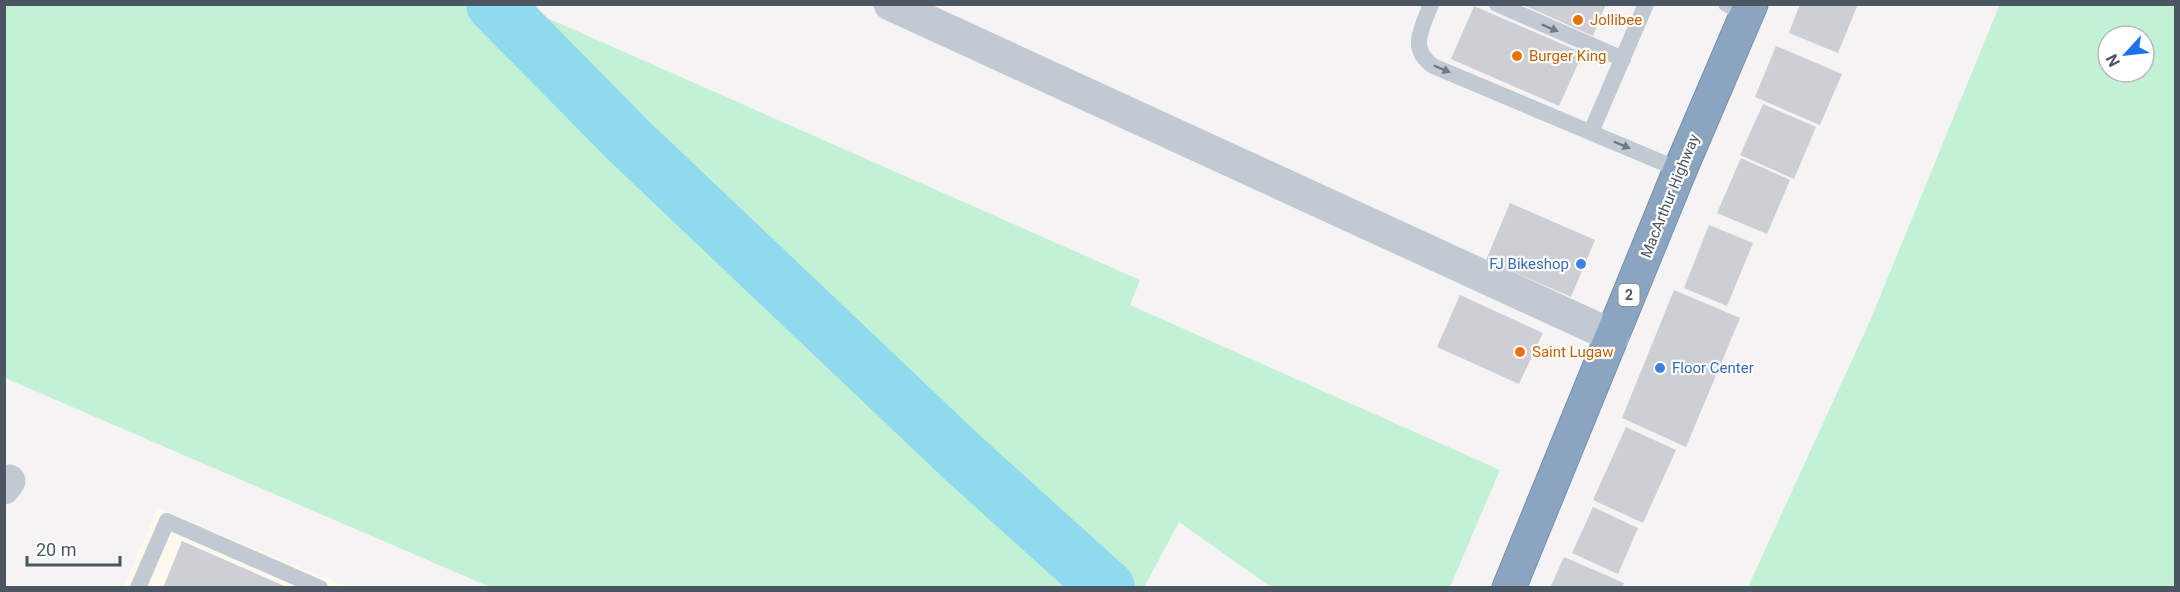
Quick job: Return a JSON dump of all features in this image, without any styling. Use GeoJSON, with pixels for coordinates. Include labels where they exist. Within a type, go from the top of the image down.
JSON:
{"type":"FeatureCollection","features":[{"type":"Feature","properties":{"kind":"highway","name":"MacArthur Highway"},"geometry":{"type":"LineString","coordinates":[[1509,588],[1680,170],[1742,8]]}},
{"type":"Feature","properties":{"kind":"street"},"geometry":{"type":"LineString","coordinates":[[890,4],[1612,336]]}},
{"type":"Feature","properties":{"kind":"lane"},"geometry":{"type":"LineString","coordinates":[[1431,4],[1417,44],[1423,58],[1433,66],[1680,170]]}},
{"type":"Feature","properties":{"kind":"lane"},"geometry":{"type":"LineString","coordinates":[[1497,4],[1623,59]]}},
{"type":"Feature","properties":{"kind":"lane"},"geometry":{"type":"LineString","coordinates":[[1591,132],[1646,4]]}},
{"type":"Feature","properties":{"kind":"lane"},"geometry":{"type":"LineString","coordinates":[[138,588],[167,521],[320,588]]}},
{"type":"Feature","properties":{"kind":"shaded area"},"geometry":{"type":"Polygon","coordinates":[[[158,508],[348,587],[123,588],[158,508]]]}},
{"type":"Feature","properties":{"kind":"green space"},"geometry":{"type":"Polygon","coordinates":[[[5,4],[518,5],[1140,280],[1130,305],[1500,470],[1450,587],[1271,587],[1179,522],[1144,587],[490,587],[5,378],[5,4]]]}},
{"type":"Feature","properties":{"kind":"green space"},"geometry":{"type":"Polygon","coordinates":[[[2000,4],[2175,5],[2175,587],[1748,587],[1870,321],[2000,4]]]}},
{"type":"Feature","properties":{"kind":"building","name":"Jollibee"},"geometry":{"type":"Polygon","coordinates":[[[1521,4],[1606,4],[1593,36],[1521,4]]]}},
{"type":"Feature","properties":{"kind":"building"},"geometry":{"type":"Polygon","coordinates":[[[1800,4],[1858,4],[1838,53],[1789,33],[1800,4]]]}},
{"type":"Feature","properties":{"kind":"building","name":"Burger King"},"geometry":{"type":"Polygon","coordinates":[[[1474,6],[1583,53],[1559,106],[1451,59],[1474,6]]]}},
{"type":"Feature","properties":{"kind":"building"},"geometry":{"type":"Polygon","coordinates":[[[1776,46],[1842,74],[1820,125],[1755,97],[1776,46]]]}},
{"type":"Feature","properties":{"kind":"building"},"geometry":{"type":"Polygon","coordinates":[[[1763,104],[1816,127],[1794,179],[1740,155],[1763,104]]]}},
{"type":"Feature","properties":{"kind":"building"},"geometry":{"type":"Polygon","coordinates":[[[1741,158],[1790,180],[1767,234],[1717,213],[1741,158]]]}},
{"type":"Feature","properties":{"kind":"building"},"geometry":{"type":"Polygon","coordinates":[[[1510,203],[1595,240],[1571,297],[1486,260],[1510,203]]]}},
{"type":"Feature","properties":{"kind":"building"},"geometry":{"type":"Polygon","coordinates":[[[1709,225],[1753,243],[1727,306],[1684,288],[1709,225]]]}},
{"type":"Feature","properties":{"kind":"building"},"geometry":{"type":"Polygon","coordinates":[[[1674,290],[1740,318],[1686,447],[1622,418],[1674,290]]]}},
{"type":"Feature","properties":{"kind":"building"},"geometry":{"type":"Polygon","coordinates":[[[1460,295],[1543,333],[1519,384],[1437,347],[1460,295]]]}},
{"type":"Feature","properties":{"kind":"building"},"geometry":{"type":"Polygon","coordinates":[[[1626,427],[1676,450],[1643,523],[1593,500],[1626,427]]]}},
{"type":"Feature","properties":{"kind":"building"},"geometry":{"type":"Polygon","coordinates":[[[1593,507],[1638,528],[1618,574],[1572,553],[1593,507]]]}},
{"type":"Feature","properties":{"kind":"building"},"geometry":{"type":"Polygon","coordinates":[[[182,541],[289,588],[163,588],[182,541]]]}},
{"type":"Feature","properties":{"kind":"building"},"geometry":{"type":"Polygon","coordinates":[[[1564,557],[1624,583],[1622,588],[1550,588],[1564,557]]]}},
{"type":"Feature","properties":{"kind":"waterway"},"geometry":{"type":"LineString","coordinates":[[494,4],[628,140],[963,458],[1107,588]]}},
{"type":"Feature","properties":{"kind":"place","name":"Jollibee"},"geometry":{"type":"Point","coordinates":[1578,20]}},
{"type":"Feature","properties":{"kind":"place","name":"Burger King"},"geometry":{"type":"Point","coordinates":[1517,56]}},
{"type":"Feature","properties":{"kind":"place","name":"FJ Bikeshop"},"geometry":{"type":"Point","coordinates":[1581,264]}},
{"type":"Feature","properties":{"kind":"place","name":"Saint Lugaw"},"geometry":{"type":"Point","coordinates":[1520,352]}},
{"type":"Feature","properties":{"kind":"place","name":"Floor Center"},"geometry":{"type":"Point","coordinates":[1660,368]}}]}
